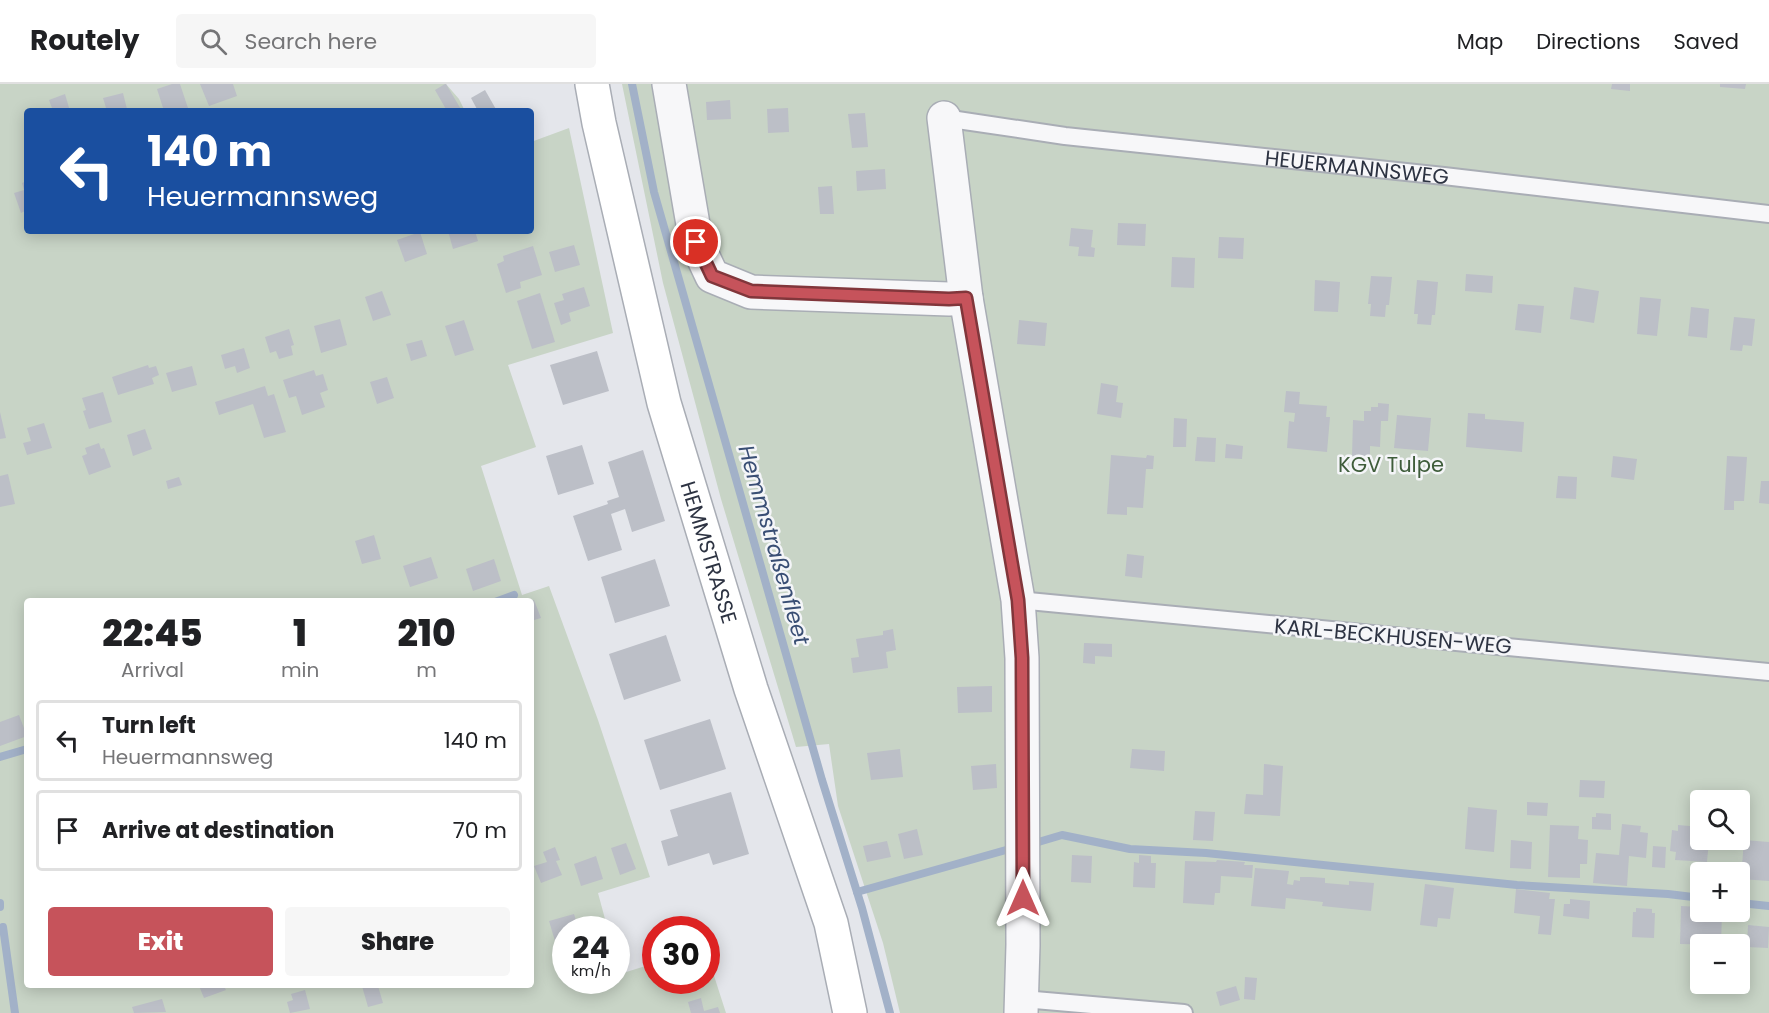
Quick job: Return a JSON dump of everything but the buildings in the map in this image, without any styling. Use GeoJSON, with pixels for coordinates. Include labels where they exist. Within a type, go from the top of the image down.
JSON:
{"type":"FeatureCollection","features":[{"type":"Feature","properties":{"kind":"street","name":"HEMMSTRASSE"},"geometry":{"type":"LineString","coordinates":[[592,84],[664,402],[751,689],[831,923],[850,1013]]}},
{"type":"Feature","properties":{"kind":"street"},"geometry":{"type":"LineString","coordinates":[[669,84],[696,242],[712,276],[751,291],[966,298]]}},
{"type":"Feature","properties":{"kind":"street"},"geometry":{"type":"LineString","coordinates":[[944,118],[966,298],[1018,600],[1022,658],[1022,1006]]}},
{"type":"Feature","properties":{"kind":"lane","name":"HEUERMANNSWEG"},"geometry":{"type":"LineString","coordinates":[[944,118],[1065,136],[1769,214]]}},
{"type":"Feature","properties":{"kind":"lane","name":"KARL-BECKHUSEN-WEG"},"geometry":{"type":"LineString","coordinates":[[1018,600],[1769,672]]}},
{"type":"Feature","properties":{"kind":"lane"},"geometry":{"type":"LineString","coordinates":[[1022,1006],[1184,1013]]}},
{"type":"Feature","properties":{"kind":"green space"},"geometry":{"type":"Polygon","coordinates":[[[0,84],[446,84],[464,108],[24,108],[24,234],[534,234],[534,141],[569,128],[613,333],[508,365],[536,447],[481,466],[522,595],[549,586],[598,720],[650,877],[598,893],[604,916],[552,916],[552,994],[630,994],[630,971],[642,967],[642,994],[720,994],[726,1013],[0,1013],[0,84]]]}},
{"type":"Feature","properties":{"kind":"green space","name":"KGV Tulpe"},"geometry":{"type":"Polygon","coordinates":[[[622,84],[1769,84],[1769,1013],[900,1013],[883,943],[838,806],[829,744],[796,747],[721,499],[663,283],[622,84]]]}},
{"type":"Feature","properties":{"kind":"waterway","name":"Hemmstraßenfleet"},"geometry":{"type":"LineString","coordinates":[[632,84],[654,192],[822,780],[862,908],[890,1013]]}},
{"type":"Feature","properties":{"kind":"waterway"},"geometry":{"type":"LineString","coordinates":[[506,598],[514,595]]}},
{"type":"Feature","properties":{"kind":"waterway"},"geometry":{"type":"LineString","coordinates":[[0,757],[24,750]]}},
{"type":"Feature","properties":{"kind":"waterway"},"geometry":{"type":"LineString","coordinates":[[1035,843],[1062,835],[1130,849],[1206,853],[1517,885],[1690,897]]}},
{"type":"Feature","properties":{"kind":"waterway"},"geometry":{"type":"LineString","coordinates":[[857,892],[1006,850]]}},
{"type":"Feature","properties":{"kind":"waterway"},"geometry":{"type":"LineString","coordinates":[[1750,904],[1769,906]]}},
{"type":"Feature","properties":{"kind":"waterway"},"geometry":{"type":"LineString","coordinates":[[3,927],[15,1013]]}},
{"type":"Feature","properties":{"kind":"route"},"geometry":{"type":"LineString","coordinates":[[696,242],[712,276],[751,291],[966,298],[1018,600],[1022,658],[1023,898]]}}]}
